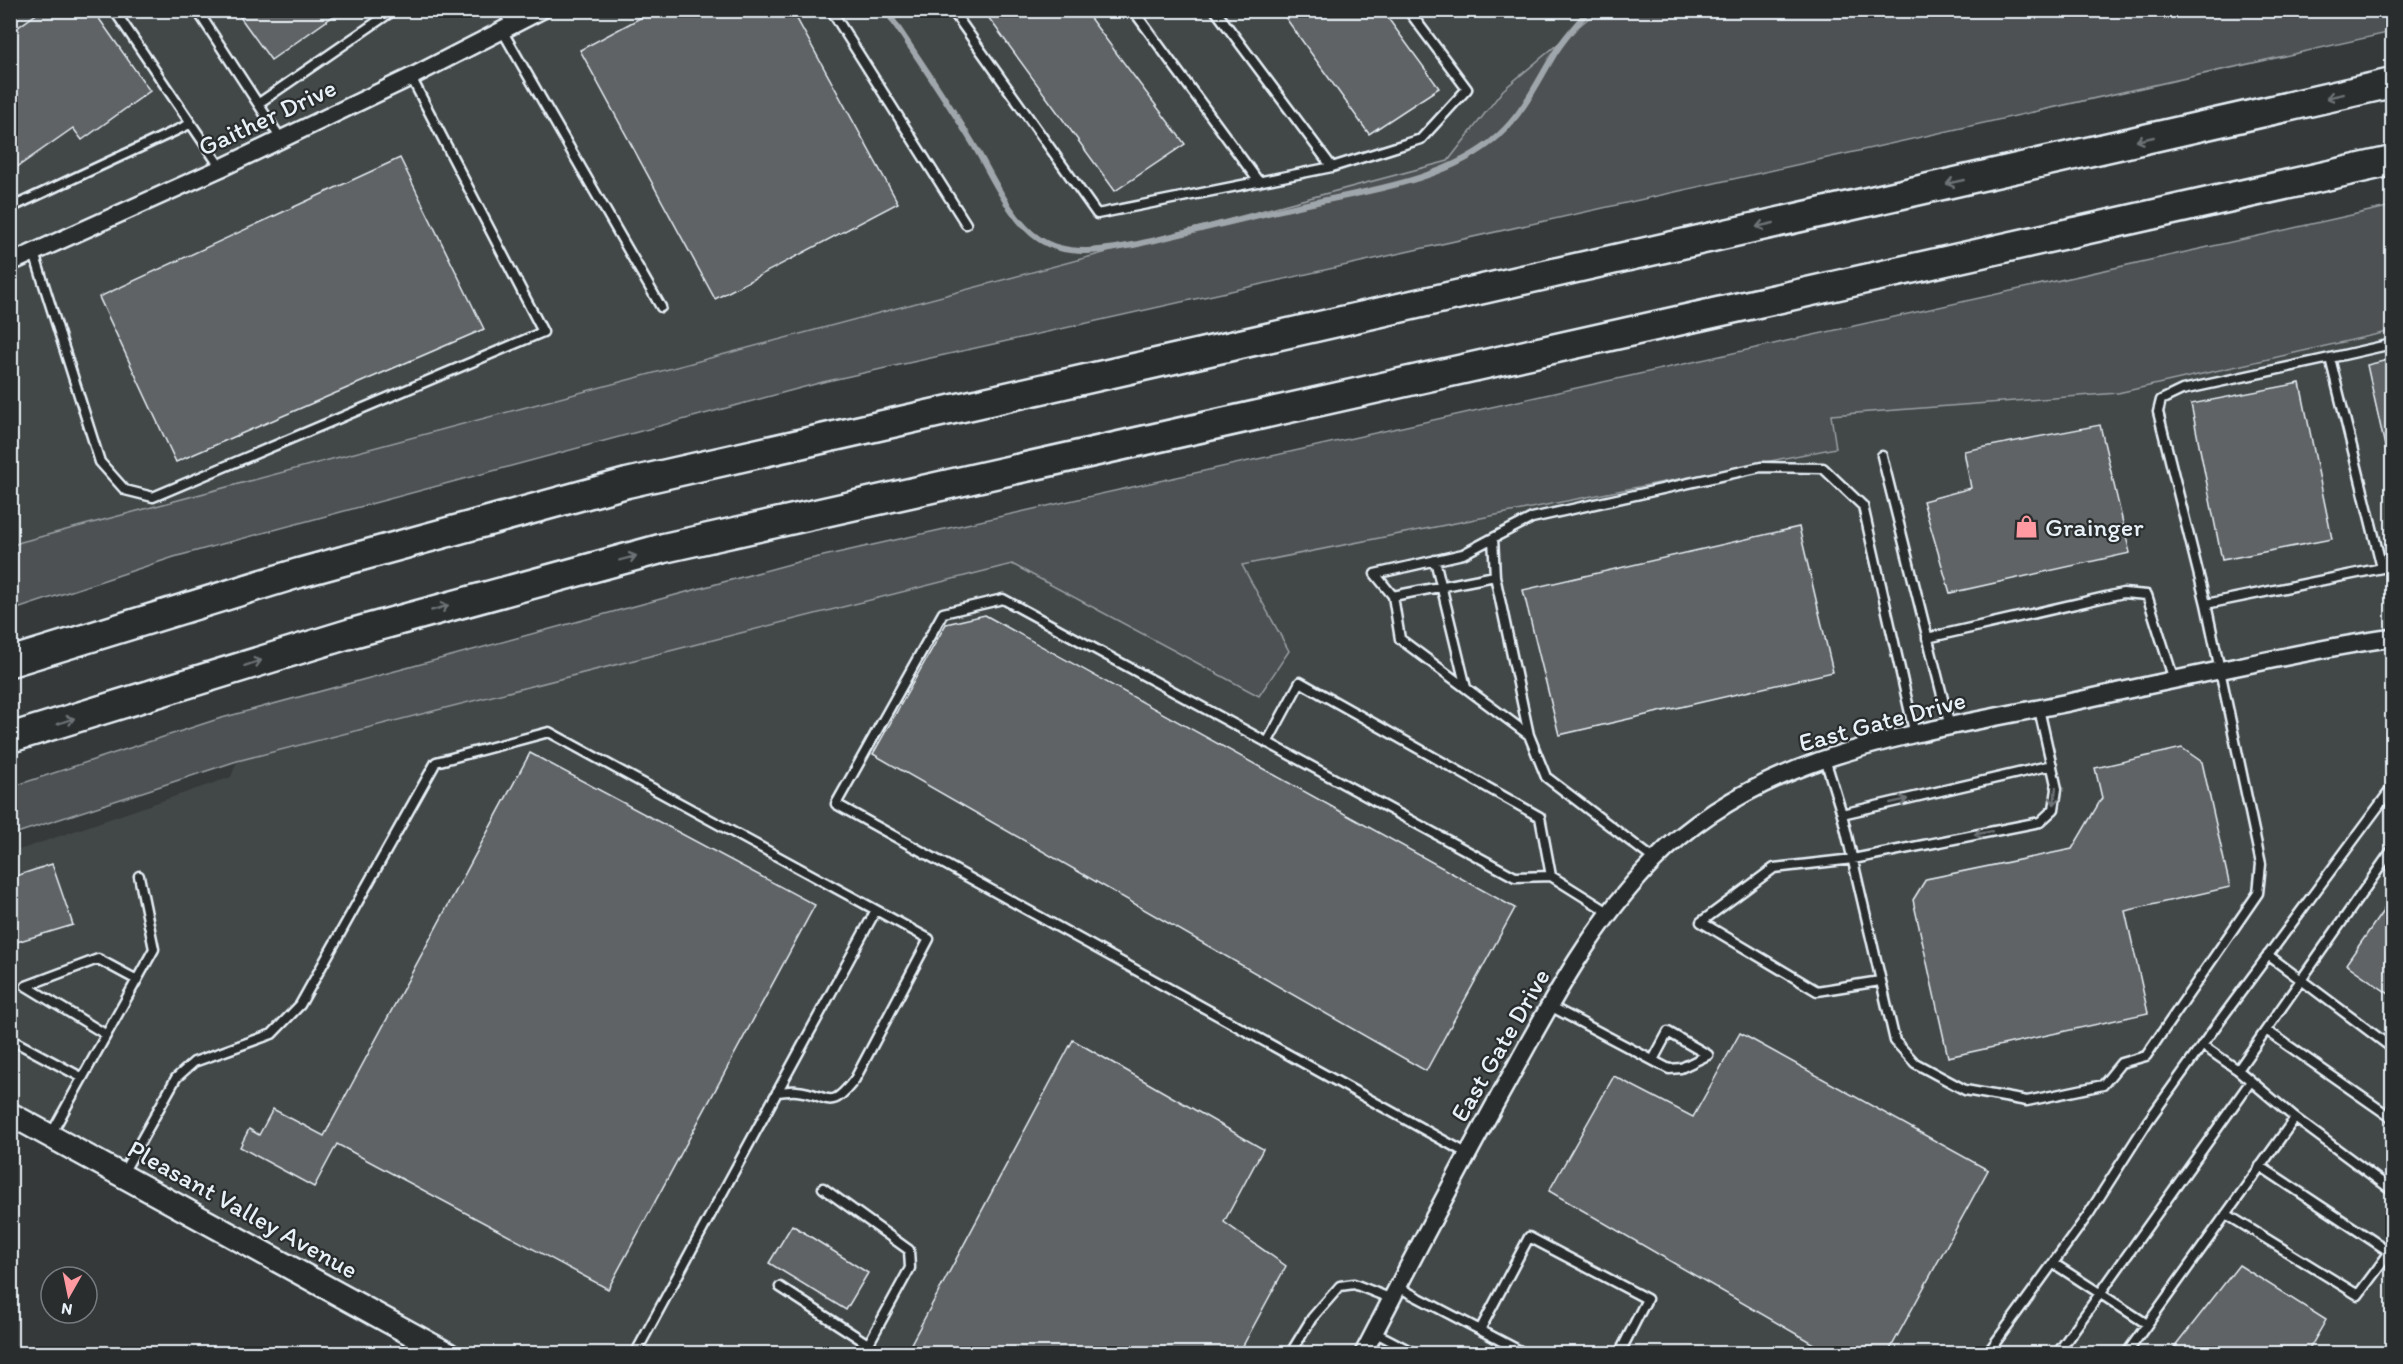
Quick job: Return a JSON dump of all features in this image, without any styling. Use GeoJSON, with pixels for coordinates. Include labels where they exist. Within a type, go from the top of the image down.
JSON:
{"type":"FeatureCollection","features":[{"type":"Feature","properties":{"kind":"highway"},"geometry":{"type":"LineString","coordinates":[[10,662],[299,573],[627,483],[2392,83]]}},
{"type":"Feature","properties":{"kind":"highway"},"geometry":{"type":"LineString","coordinates":[[10,738],[352,633],[664,548],[2392,161]]}},
{"type":"Feature","properties":{"kind":"street","name":"Gaither Drive"},"geometry":{"type":"LineString","coordinates":[[10,263],[221,168],[411,77],[542,10]]}},
{"type":"Feature","properties":{"kind":"street","name":"East Gate Drive"},"geometry":{"type":"LineString","coordinates":[[1363,1353],[1468,1154],[1550,1006],[1610,914],[1654,860],[1711,813],[1774,779],[1825,759],[1950,727],[2326,647],[2392,639]]}},
{"type":"Feature","properties":{"kind":"street","name":"Pleasant Valley Avenue"},"geometry":{"type":"LineString","coordinates":[[10,1114],[448,1353]]}},
{"type":"Feature","properties":{"kind":"lane"},"geometry":{"type":"LineString","coordinates":[[114,10],[221,168]]}},
{"type":"Feature","properties":{"kind":"lane"},"geometry":{"type":"LineString","coordinates":[[197,10],[281,139]]}},
{"type":"Feature","properties":{"kind":"lane"},"geometry":{"type":"LineString","coordinates":[[259,103],[394,10]]}},
{"type":"Feature","properties":{"kind":"lane"},"geometry":{"type":"LineString","coordinates":[[502,10],[508,29],[661,307]]}},
{"type":"Feature","properties":{"kind":"lane"},"geometry":{"type":"LineString","coordinates":[[831,10],[966,224]]}},
{"type":"Feature","properties":{"kind":"lane"},"geometry":{"type":"LineString","coordinates":[[952,10],[1097,214],[1332,168],[1420,139],[1467,89],[1408,10]]}},
{"type":"Feature","properties":{"kind":"lane"},"geometry":{"type":"LineString","coordinates":[[1133,10],[1259,182]]}},
{"type":"Feature","properties":{"kind":"lane"},"geometry":{"type":"LineString","coordinates":[[1215,10],[1332,168]]}},
{"type":"Feature","properties":{"kind":"lane"},"geometry":{"type":"LineString","coordinates":[[1494,10],[1517,12],[1526,10]]}},
{"type":"Feature","properties":{"kind":"lane"},"geometry":{"type":"LineString","coordinates":[[34,253],[100,462],[125,490],[153,498],[543,332],[411,77]]}},
{"type":"Feature","properties":{"kind":"lane"},"geometry":{"type":"LineString","coordinates":[[10,208],[190,124]]}},
{"type":"Feature","properties":{"kind":"lane"},"geometry":{"type":"LineString","coordinates":[[1825,759],[1842,814],[1895,1041],[1915,1063],[1965,1090],[2027,1101],[2103,1085],[2121,1063],[2146,1056],[2258,893],[2261,864],[2206,604],[2158,412],[2161,400],[2182,390],[2392,344]]}},
{"type":"Feature","properties":{"kind":"lane"},"geometry":{"type":"LineString","coordinates":[[2330,358],[2382,568]]}},
{"type":"Feature","properties":{"kind":"lane"},"geometry":{"type":"LineString","coordinates":[[1882,456],[1950,727]]}},
{"type":"Feature","properties":{"kind":"lane"},"geometry":{"type":"LineString","coordinates":[[1529,735],[1400,639],[1393,596],[1375,574],[1463,554],[1532,518],[1761,467],[1823,468],[1863,507],[1915,736]]}},
{"type":"Feature","properties":{"kind":"lane"},"geometry":{"type":"LineString","coordinates":[[1492,538],[1495,576],[1529,735],[1546,777],[1654,860]]}},
{"type":"Feature","properties":{"kind":"lane"},"geometry":{"type":"LineString","coordinates":[[1435,560],[1467,688]]}},
{"type":"Feature","properties":{"kind":"lane"},"geometry":{"type":"LineString","coordinates":[[2206,604],[2392,566]]}},
{"type":"Feature","properties":{"kind":"lane"},"geometry":{"type":"LineString","coordinates":[[1393,596],[1495,576]]}},
{"type":"Feature","properties":{"kind":"lane"},"geometry":{"type":"LineString","coordinates":[[1927,638],[2123,593],[2147,595],[2174,680]]}},
{"type":"Feature","properties":{"kind":"lane"},"geometry":{"type":"LineString","coordinates":[[1468,1154],[836,804],[943,613],[1003,599],[1515,877],[1551,876],[1610,914]]}},
{"type":"Feature","properties":{"kind":"lane"},"geometry":{"type":"LineString","coordinates":[[1267,743],[1300,682],[1540,817],[1551,876]]}},
{"type":"Feature","properties":{"kind":"lane"},"geometry":{"type":"LineString","coordinates":[[1880,981],[1817,991],[1701,922],[1774,868],[1853,859],[2040,822],[2054,809],[2057,789],[2039,709]]}},
{"type":"Feature","properties":{"kind":"lane"},"geometry":{"type":"LineString","coordinates":[[122,1175],[176,1078],[194,1062],[272,1034],[300,1005],[436,762],[549,732],[929,939],[855,1079],[842,1096],[830,1101],[797,1091],[777,1092]]}},
{"type":"Feature","properties":{"kind":"lane"},"geometry":{"type":"LineString","coordinates":[[1842,814],[2052,765]]}},
{"type":"Feature","properties":{"kind":"lane"},"geometry":{"type":"LineString","coordinates":[[1987,1353],[2088,1215],[2148,1121],[2392,788]]}},
{"type":"Feature","properties":{"kind":"lane"},"geometry":{"type":"LineString","coordinates":[[2238,1071],[2392,850]]}},
{"type":"Feature","properties":{"kind":"lane"},"geometry":{"type":"LineString","coordinates":[[50,1136],[154,949],[139,876]]}},
{"type":"Feature","properties":{"kind":"lane"},"geometry":{"type":"LineString","coordinates":[[635,1353],[876,910]]}},
{"type":"Feature","properties":{"kind":"lane"},"geometry":{"type":"LineString","coordinates":[[2268,956],[2392,1048]]}},
{"type":"Feature","properties":{"kind":"lane"},"geometry":{"type":"LineString","coordinates":[[105,1034],[26,986],[98,959],[137,980]]}},
{"type":"Feature","properties":{"kind":"lane"},"geometry":{"type":"LineString","coordinates":[[1550,1006],[1670,1069],[1681,1068],[1708,1055],[1668,1032],[1653,1060]]}},
{"type":"Feature","properties":{"kind":"lane"},"geometry":{"type":"LineString","coordinates":[[2266,1030],[2392,1118]]}},
{"type":"Feature","properties":{"kind":"lane"},"geometry":{"type":"LineString","coordinates":[[10,1039],[81,1077]]}},
{"type":"Feature","properties":{"kind":"lane"},"geometry":{"type":"LineString","coordinates":[[2202,1046],[2238,1071],[2295,1118],[2392,1190]]}},
{"type":"Feature","properties":{"kind":"lane"},"geometry":{"type":"LineString","coordinates":[[2057,1353],[2251,1081]]}},
{"type":"Feature","properties":{"kind":"lane"},"geometry":{"type":"LineString","coordinates":[[2126,1353],[2295,1118]]}},
{"type":"Feature","properties":{"kind":"lane"},"geometry":{"type":"LineString","coordinates":[[2226,1214],[2358,1295],[2390,1252],[2260,1166]]}},
{"type":"Feature","properties":{"kind":"lane"},"geometry":{"type":"LineString","coordinates":[[823,1188],[909,1250],[910,1268],[863,1353]]}},
{"type":"Feature","properties":{"kind":"lane"},"geometry":{"type":"LineString","coordinates":[[1480,1330],[1529,1237],[1647,1299],[1619,1353]]}},
{"type":"Feature","properties":{"kind":"lane"},"geometry":{"type":"LineString","coordinates":[[2053,1263],[2147,1324]]}},
{"type":"Feature","properties":{"kind":"lane"},"geometry":{"type":"LineString","coordinates":[[1290,1353],[1312,1318],[1340,1286],[1354,1284],[1395,1293],[1527,1353]]}},
{"type":"Feature","properties":{"kind":"lane"},"geometry":{"type":"LineString","coordinates":[[780,1287],[868,1344]]}},
{"type":"Feature","properties":{"kind":"lane"},"geometry":{"type":"LineString","coordinates":[[1374,1332],[1416,1353]]}},
{"type":"Feature","properties":{"kind":"shaded area"},"geometry":{"type":"Polygon","coordinates":[[[2392,10],[2392,32],[823,382],[174,557],[11,611],[11,546],[21,542],[1448,161],[1503,90],[1597,11],[2392,10]]]}},
{"type":"Feature","properties":{"kind":"shaded area"},"geometry":{"type":"Polygon","coordinates":[[[10,11],[2367,11],[863,354],[11,589],[10,11]]]}},
{"type":"Feature","properties":{"kind":"shaded area"},"geometry":{"type":"Polygon","coordinates":[[[2392,206],[2392,331],[2118,393],[1831,415],[1836,448],[1242,565],[1289,651],[1259,696],[1012,564],[237,761],[11,835],[11,787],[218,719],[801,561],[2392,206]]]}},
{"type":"Feature","properties":{"kind":"shaded area"},"geometry":{"type":"Polygon","coordinates":[[[2392,256],[2392,1353],[442,1353],[11,1117],[10,853],[231,777],[237,761],[401,719],[448,703],[1189,516],[2392,256]]]}},
{"type":"Feature","properties":{"kind":"building"},"geometry":{"type":"Polygon","coordinates":[[[42,10],[93,10],[150,91],[82,140],[73,128],[10,172],[10,33],[42,10]]]}},
{"type":"Feature","properties":{"kind":"building"},"geometry":{"type":"Polygon","coordinates":[[[235,10],[342,10],[271,60],[235,10]]]}},
{"type":"Feature","properties":{"kind":"building"},"geometry":{"type":"Polygon","coordinates":[[[655,10],[792,10],[898,203],[715,299],[580,50],[655,10]]]}},
{"type":"Feature","properties":{"kind":"building"},"geometry":{"type":"Polygon","coordinates":[[[983,10],[1084,10],[1185,144],[1115,191],[983,10]]]}},
{"type":"Feature","properties":{"kind":"building"},"geometry":{"type":"Polygon","coordinates":[[[1280,10],[1382,10],[1439,88],[1369,134],[1280,10]]]}},
{"type":"Feature","properties":{"kind":"building"},"geometry":{"type":"Polygon","coordinates":[[[400,158],[484,329],[176,462],[99,297],[400,158]]]}},
{"type":"Feature","properties":{"kind":"building"},"geometry":{"type":"Polygon","coordinates":[[[2392,359],[2392,451],[2386,451],[2367,365],[2392,359]]]}},
{"type":"Feature","properties":{"kind":"building"},"geometry":{"type":"Polygon","coordinates":[[[2300,383],[2332,539],[2222,560],[2191,404],[2300,383]]]}},
{"type":"Feature","properties":{"kind":"building","name":"Grainger"},"geometry":{"type":"Polygon","coordinates":[[[2100,425],[2130,553],[1950,593],[1923,501],[1971,488],[1964,451],[2100,425]]]}},
{"type":"Feature","properties":{"kind":"building"},"geometry":{"type":"Polygon","coordinates":[[[1799,527],[1833,672],[1559,735],[1523,590],[1799,527]]]}},
{"type":"Feature","properties":{"kind":"building"},"geometry":{"type":"Polygon","coordinates":[[[985,615],[1515,908],[1426,1071],[873,754],[946,624],[985,615]]]}},
{"type":"Feature","properties":{"kind":"building"},"geometry":{"type":"Polygon","coordinates":[[[2182,748],[2202,762],[2230,887],[2125,911],[2148,1013],[1948,1057],[1913,900],[1926,879],[2072,849],[2102,798],[2095,768],[2182,748]]]}},
{"type":"Feature","properties":{"kind":"building"},"geometry":{"type":"Polygon","coordinates":[[[530,753],[815,905],[608,1289],[337,1144],[314,1187],[240,1147],[249,1129],[259,1135],[273,1109],[324,1136],[530,753]]]}},
{"type":"Feature","properties":{"kind":"building"},"geometry":{"type":"Polygon","coordinates":[[[52,864],[73,925],[10,944],[10,878],[52,864]]]}},
{"type":"Feature","properties":{"kind":"building"},"geometry":{"type":"Polygon","coordinates":[[[2392,898],[2392,996],[2346,964],[2392,898]]]}},
{"type":"Feature","properties":{"kind":"building"},"geometry":{"type":"Polygon","coordinates":[[[1740,1033],[1988,1170],[1888,1353],[1829,1353],[1549,1191],[1614,1076],[1693,1117],[1740,1033]]]}},
{"type":"Feature","properties":{"kind":"building"},"geometry":{"type":"Polygon","coordinates":[[[1073,1040],[1263,1149],[1224,1222],[1286,1266],[1239,1353],[906,1353],[1073,1040]]]}},
{"type":"Feature","properties":{"kind":"building"},"geometry":{"type":"Polygon","coordinates":[[[792,1225],[868,1273],[846,1310],[769,1263],[792,1225]]]}},
{"type":"Feature","properties":{"kind":"building"},"geometry":{"type":"Polygon","coordinates":[[[2239,1265],[2326,1320],[2307,1353],[2170,1353],[2239,1265]]]}},
{"type":"Feature","properties":{"kind":"waterway"},"geometry":{"type":"LineString","coordinates":[[886,10],[951,109],[1019,220],[1039,239],[1050,245],[1074,251],[1138,244],[1376,190],[1455,164],[1478,151],[1507,127],[1530,97],[1559,47],[1589,10]]}},
{"type":"Feature","properties":{"kind":"place","name":"Grainger"},"geometry":{"type":"Point","coordinates":[2027,527]}}]}
